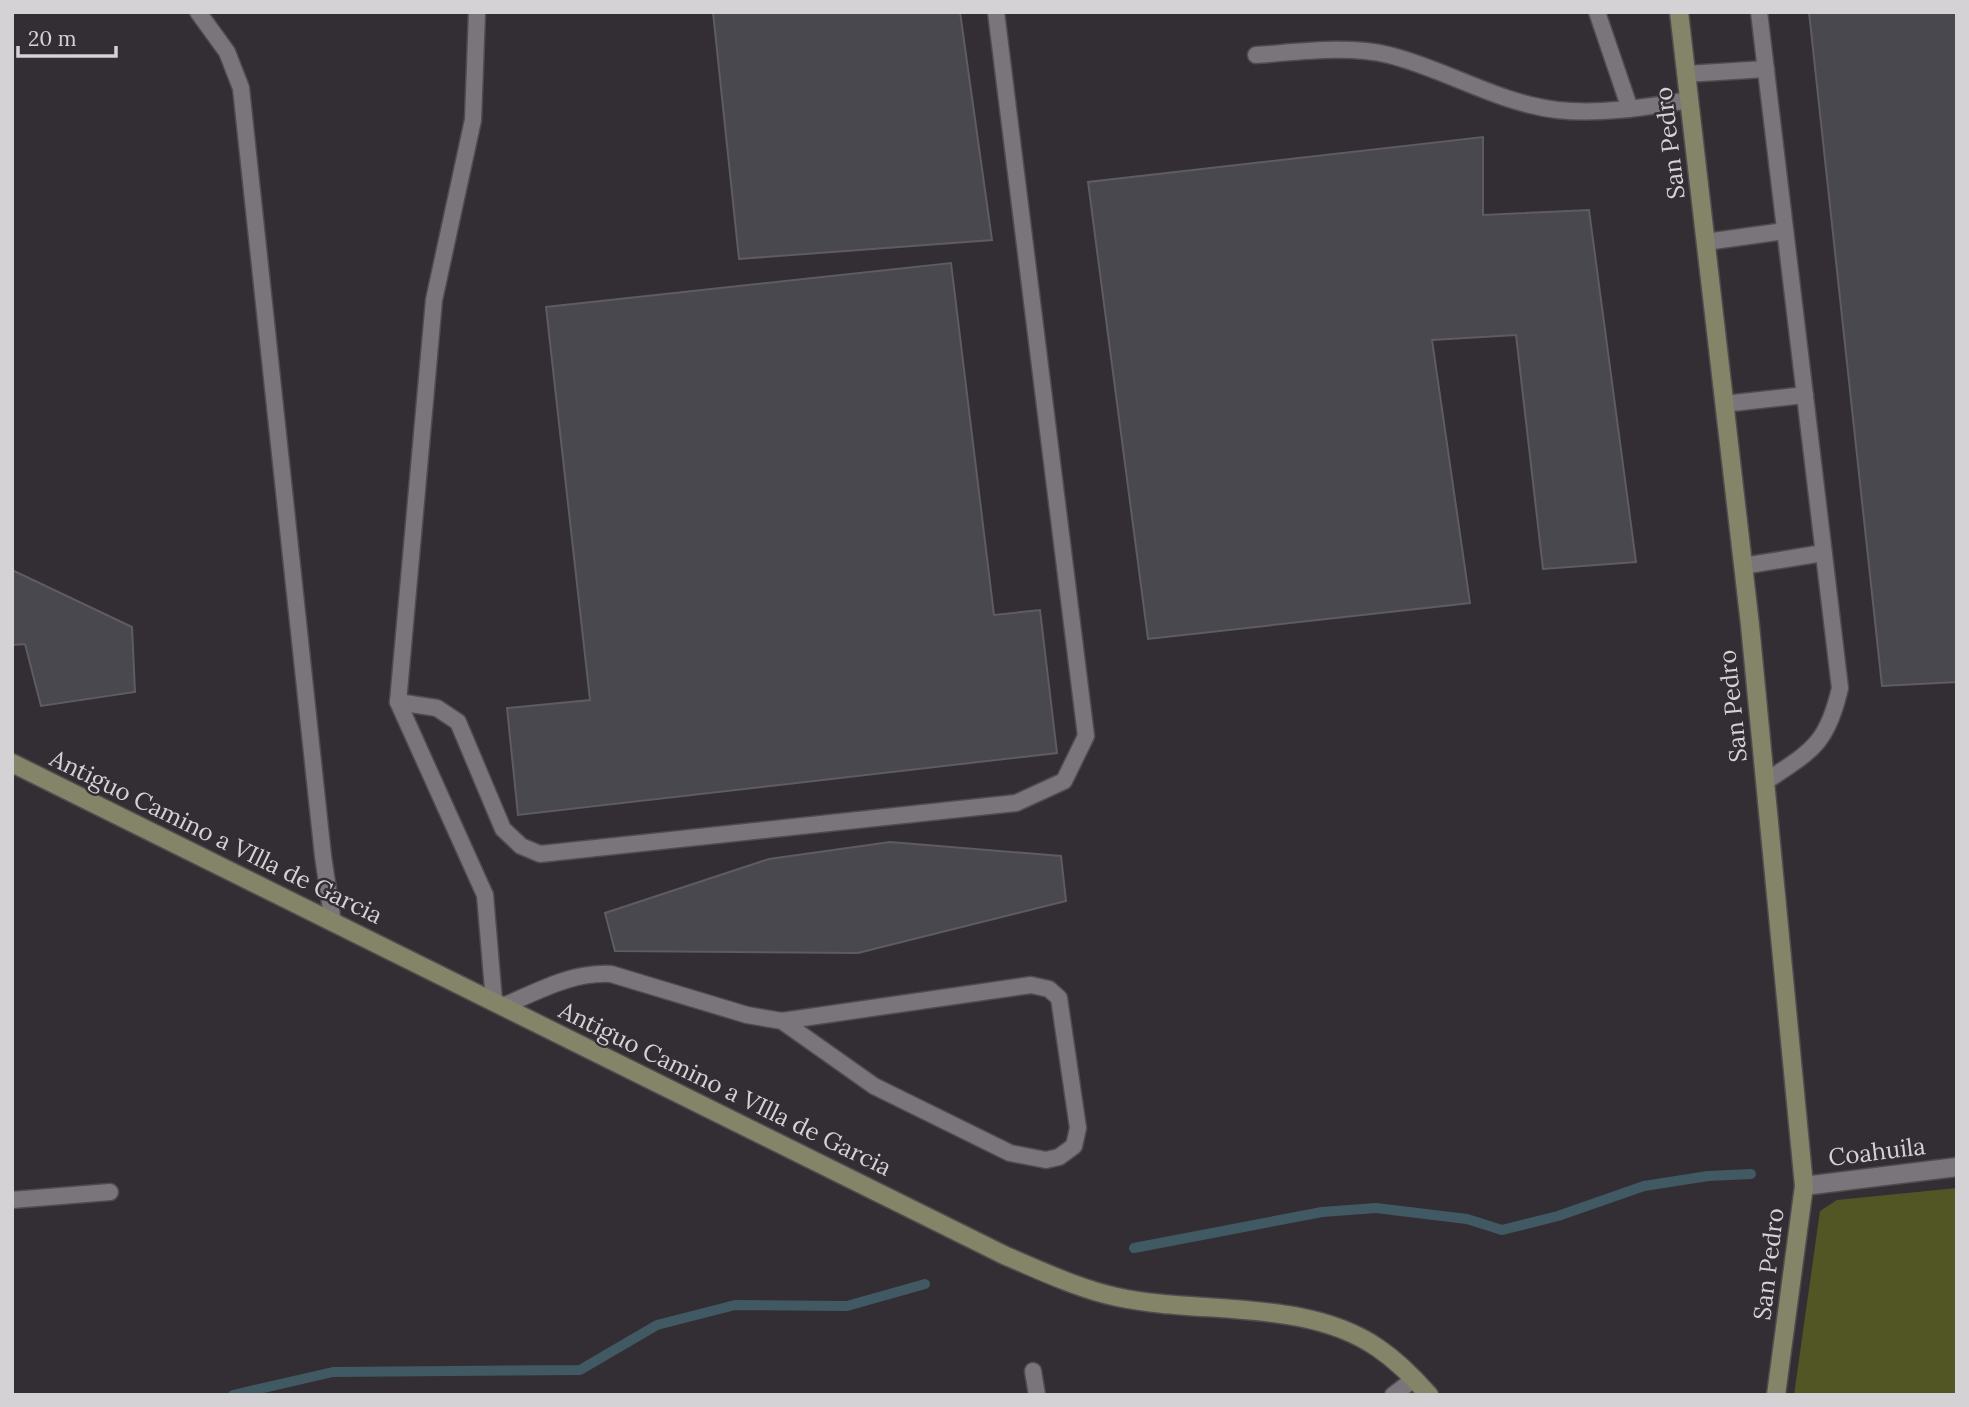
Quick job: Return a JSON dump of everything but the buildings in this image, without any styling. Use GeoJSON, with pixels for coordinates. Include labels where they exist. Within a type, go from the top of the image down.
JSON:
{"type":"FeatureCollection","features":[{"type":"Feature","properties":{"kind":"street","name":"San Pedro"},"geometry":{"type":"LineString","coordinates":[[1679,12],[1743,566],[1804,1186],[1776,1395]]}},
{"type":"Feature","properties":{"kind":"street","name":"Antiguo Camino a VIlla de Garcia"},"geometry":{"type":"LineString","coordinates":[[12,763],[1006,1256],[1115,1297],[1170,1305],[1258,1310],[1323,1323],[1377,1347],[1415,1379],[1429,1395]]}},
{"type":"Feature","properties":{"kind":"street","name":"Coahuila"},"geometry":{"type":"LineString","coordinates":[[1804,1186],[1957,1167]]}},
{"type":"Feature","properties":{"kind":"lane"},"geometry":{"type":"LineString","coordinates":[[198,12],[227,52],[241,88],[322,843],[333,923]]}},
{"type":"Feature","properties":{"kind":"lane"},"geometry":{"type":"LineString","coordinates":[[477,12],[473,120],[434,300],[398,702],[485,895],[498,1003],[574,976],[611,974],[747,1015],[782,1021],[1031,985],[1049,989],[1059,998],[1079,1128],[1074,1146],[1059,1157],[1046,1160],[1010,1153],[874,1086],[782,1021]]}},
{"type":"Feature","properties":{"kind":"lane"},"geometry":{"type":"LineString","coordinates":[[398,702],[438,708],[458,723],[503,829],[521,846],[540,854],[1016,803],[1064,780],[1086,736],[996,12]]}},
{"type":"Feature","properties":{"kind":"lane"},"geometry":{"type":"LineString","coordinates":[[1597,12],[1630,109]]}},
{"type":"Feature","properties":{"kind":"lane"},"geometry":{"type":"LineString","coordinates":[[1759,12],[1840,688],[1832,723],[1811,752],[1765,782]]}},
{"type":"Feature","properties":{"kind":"lane"},"geometry":{"type":"LineString","coordinates":[[1256,55],[1329,50],[1388,55],[1486,90],[1554,110],[1630,109],[1689,100]]}},
{"type":"Feature","properties":{"kind":"lane"},"geometry":{"type":"LineString","coordinates":[[1686,74],[1766,69]]}},
{"type":"Feature","properties":{"kind":"lane"},"geometry":{"type":"LineString","coordinates":[[1706,242],[1785,231]]}},
{"type":"Feature","properties":{"kind":"lane"},"geometry":{"type":"LineString","coordinates":[[1724,404],[1805,395]]}},
{"type":"Feature","properties":{"kind":"lane"},"geometry":{"type":"LineString","coordinates":[[1743,566],[1823,553]]}},
{"type":"Feature","properties":{"kind":"lane"},"geometry":{"type":"LineString","coordinates":[[12,1200],[110,1192]]}},
{"type":"Feature","properties":{"kind":"lane"},"geometry":{"type":"LineString","coordinates":[[1033,1371],[1037,1395]]}},
{"type":"Feature","properties":{"kind":"lane"},"geometry":{"type":"LineString","coordinates":[[1393,1395],[1415,1379]]}},
{"type":"Feature","properties":{"kind":"green space"},"geometry":{"type":"Polygon","coordinates":[[[1957,1188],[1957,1395],[1794,1395],[1820,1211],[1837,1200],[1957,1188]]]}},
{"type":"Feature","properties":{"kind":"waterway"},"geometry":{"type":"LineString","coordinates":[[1134,1248],[1322,1212],[1376,1208],[1467,1219],[1502,1230],[1558,1216],[1644,1186],[1708,1176],[1751,1174]]}},
{"type":"Feature","properties":{"kind":"waterway"},"geometry":{"type":"LineString","coordinates":[[233,1395],[333,1372],[580,1370],[657,1325],[735,1305],[847,1306],[925,1284]]}}]}
